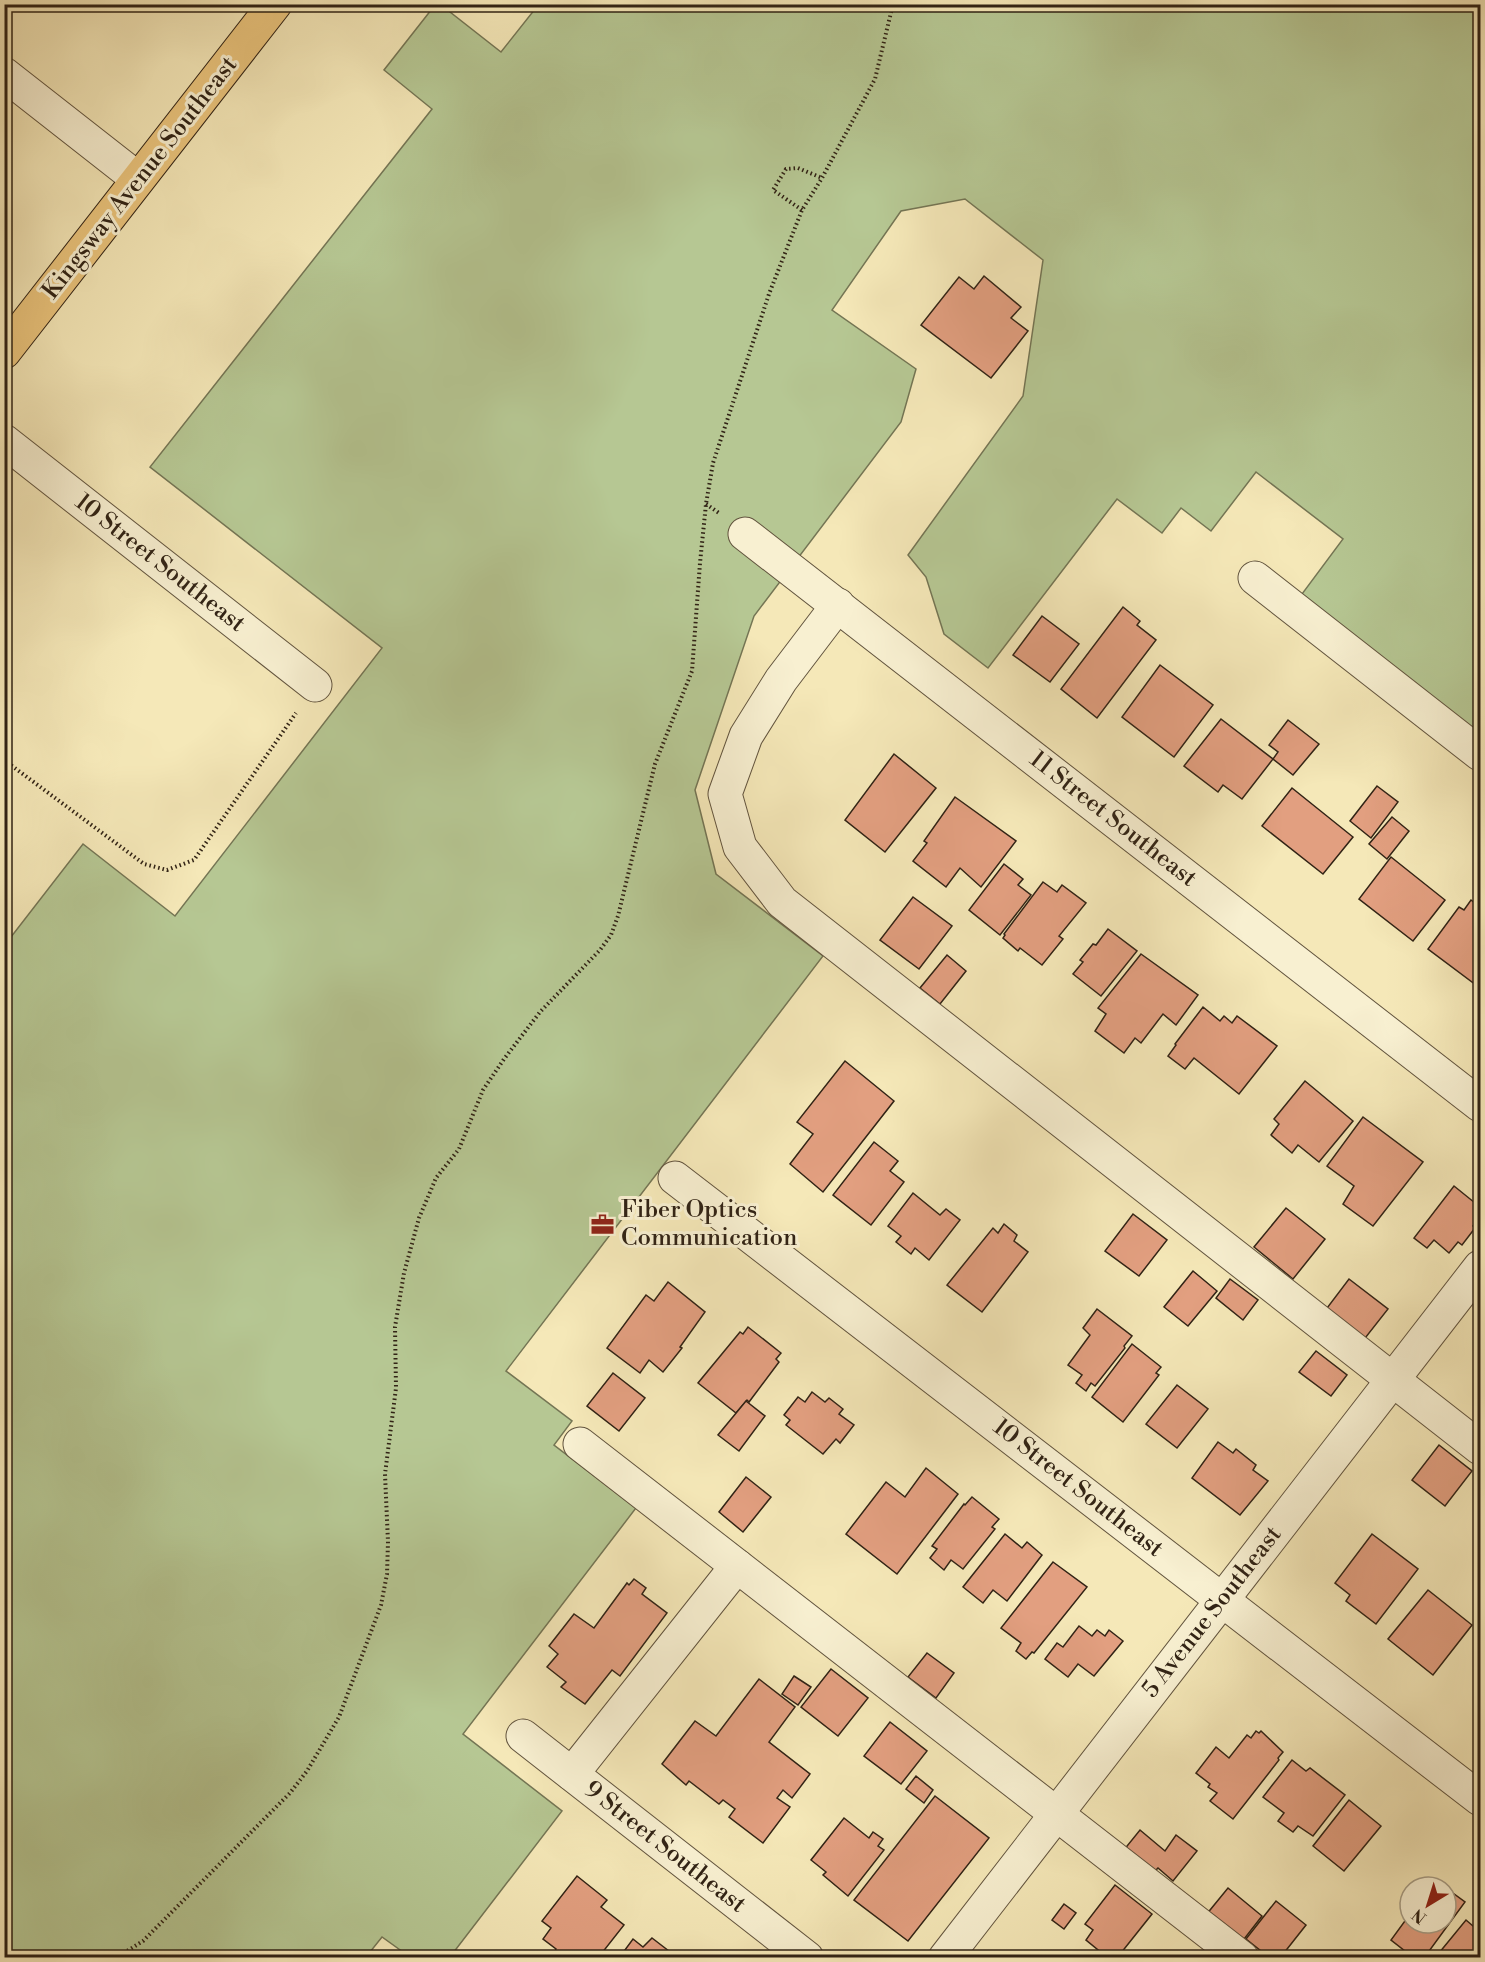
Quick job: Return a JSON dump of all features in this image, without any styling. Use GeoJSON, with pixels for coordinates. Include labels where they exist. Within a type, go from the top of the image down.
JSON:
{"type":"FeatureCollection","features":[{"type":"Feature","properties":{"kind":"main road","name":"Kingsway Avenue Southeast"},"geometry":{"type":"LineString","coordinates":[[4,351],[275,4]]}},
{"type":"Feature","properties":{"kind":"street"},"geometry":{"type":"LineString","coordinates":[[4,74],[138,179]]}},
{"type":"Feature","properties":{"kind":"street","name":"10 Street Southeast"},"geometry":{"type":"LineString","coordinates":[[4,441],[315,685]]}},
{"type":"Feature","properties":{"kind":"street","name":"11 Street Southeast"},"geometry":{"type":"LineString","coordinates":[[746,534],[1480,1105]]}},
{"type":"Feature","properties":{"kind":"street"},"geometry":{"type":"LineString","coordinates":[[1255,578],[1480,754]]}},
{"type":"Feature","properties":{"kind":"street"},"geometry":{"type":"LineString","coordinates":[[838,605],[781,680],[746,736],[724,794],[740,847],[782,902],[1480,1448]]}},
{"type":"Feature","properties":{"kind":"street","name":"10 Street Southeast"},"geometry":{"type":"LineString","coordinates":[[675,1178],[1480,1799]]}},
{"type":"Feature","properties":{"kind":"street","name":"5 Avenue Southeast"},"geometry":{"type":"LineString","coordinates":[[945,1958],[1480,1267]]}},
{"type":"Feature","properties":{"kind":"street"},"geometry":{"type":"LineString","coordinates":[[580,1444],[1242,1958]]}},
{"type":"Feature","properties":{"kind":"street"},"geometry":{"type":"LineString","coordinates":[[572,1774],[736,1566]]}},
{"type":"Feature","properties":{"kind":"street","name":"9 Street Southeast"},"geometry":{"type":"LineString","coordinates":[[523,1736],[807,1958]]}},
{"type":"Feature","properties":{"kind":"path"},"geometry":{"type":"LineString","coordinates":[[116,1958],[143,1941],[290,1793],[307,1771],[339,1717],[351,1689],[381,1605],[387,1574],[386,1474],[396,1388],[395,1327],[404,1274],[418,1218],[436,1179],[459,1149],[483,1090],[498,1066],[540,1012],[600,950],[611,935],[618,916],[655,764],[692,671],[700,562],[713,463],[770,294],[802,210],[822,178],[875,79],[893,4]]}},
{"type":"Feature","properties":{"kind":"path"},"geometry":{"type":"LineString","coordinates":[[802,210],[773,190],[786,169],[798,168],[822,178]]}},
{"type":"Feature","properties":{"kind":"path"},"geometry":{"type":"LineString","coordinates":[[4,760],[144,864],[167,870],[194,860],[315,685]]}},
{"type":"Feature","properties":{"kind":"green space"},"geometry":{"type":"Polygon","coordinates":[[[539,4],[1480,5],[1480,737],[1299,598],[1343,539],[1256,472],[1211,531],[1181,508],[1162,533],[1117,499],[988,668],[944,634],[926,577],[908,555],[1023,396],[1043,260],[965,199],[901,211],[832,310],[916,369],[901,422],[754,616],[695,790],[716,874],[823,956],[506,1371],[572,1421],[554,1445],[636,1508],[463,1734],[562,1811],[450,1957],[410,1957],[382,1937],[366,1957],[5,1957],[4,946],[83,844],[175,916],[382,648],[150,467],[432,109],[384,70],[435,5],[441,5],[501,52],[539,4]]]}},
{"type":"Feature","properties":{"kind":"building"},"geometry":{"type":"Polygon","coordinates":[[[984,276],[1021,307],[1011,318],[1028,331],[991,378],[921,325],[959,277],[974,289],[984,276]]]}},
{"type":"Feature","properties":{"kind":"building"},"geometry":{"type":"Polygon","coordinates":[[[1123,607],[1140,621],[1137,625],[1156,640],[1097,718],[1061,689],[1123,607]]]}},
{"type":"Feature","properties":{"kind":"building"},"geometry":{"type":"Polygon","coordinates":[[[1042,616],[1079,644],[1050,682],[1013,655],[1042,616]]]}},
{"type":"Feature","properties":{"kind":"building"},"geometry":{"type":"Polygon","coordinates":[[[1160,665],[1213,705],[1174,757],[1122,717],[1160,665]]]}},
{"type":"Feature","properties":{"kind":"building"},"geometry":{"type":"Polygon","coordinates":[[[1221,719],[1273,759],[1242,799],[1223,785],[1218,792],[1184,766],[1221,719]]]}},
{"type":"Feature","properties":{"kind":"building"},"geometry":{"type":"Polygon","coordinates":[[[1288,720],[1319,744],[1293,775],[1273,759],[1278,752],[1269,745],[1288,720]]]}},
{"type":"Feature","properties":{"kind":"building"},"geometry":{"type":"Polygon","coordinates":[[[894,754],[936,788],[885,852],[845,820],[894,754]]]}},
{"type":"Feature","properties":{"kind":"building"},"geometry":{"type":"Polygon","coordinates":[[[1377,786],[1398,802],[1371,838],[1350,821],[1377,786]]]}},
{"type":"Feature","properties":{"kind":"building"},"geometry":{"type":"Polygon","coordinates":[[[1292,788],[1353,837],[1323,874],[1262,826],[1292,788]]]}},
{"type":"Feature","properties":{"kind":"building"},"geometry":{"type":"Polygon","coordinates":[[[955,797],[1016,841],[981,887],[960,868],[946,887],[913,861],[927,843],[924,841],[955,797]]]}},
{"type":"Feature","properties":{"kind":"building"},"geometry":{"type":"Polygon","coordinates":[[[1392,817],[1409,831],[1387,859],[1369,844],[1392,817]]]}},
{"type":"Feature","properties":{"kind":"building"},"geometry":{"type":"Polygon","coordinates":[[[1391,857],[1445,900],[1413,941],[1359,899],[1391,857]]]}},
{"type":"Feature","properties":{"kind":"building"},"geometry":{"type":"Polygon","coordinates":[[[1004,864],[1023,879],[1018,885],[1031,895],[1000,935],[969,910],[1004,864]]]}},
{"type":"Feature","properties":{"kind":"building"},"geometry":{"type":"Polygon","coordinates":[[[1043,882],[1057,892],[1062,885],[1086,903],[1059,936],[1063,939],[1042,965],[1020,948],[1018,951],[1003,938],[1043,882]]]}},
{"type":"Feature","properties":{"kind":"building"},"geometry":{"type":"Polygon","coordinates":[[[913,897],[952,926],[919,969],[880,940],[913,897]]]}},
{"type":"Feature","properties":{"kind":"building"},"geometry":{"type":"Polygon","coordinates":[[[1471,900],[1480,907],[1480,988],[1428,949],[1459,907],[1464,910],[1471,900]]]}},
{"type":"Feature","properties":{"kind":"building"},"geometry":{"type":"Polygon","coordinates":[[[1108,929],[1137,951],[1101,996],[1073,974],[1083,962],[1080,960],[1093,944],[1096,945],[1108,929]]]}},
{"type":"Feature","properties":{"kind":"building"},"geometry":{"type":"Polygon","coordinates":[[[1141,954],[1198,995],[1176,1025],[1163,1014],[1141,1043],[1135,1038],[1124,1053],[1095,1031],[1106,1014],[1098,1008],[1141,954]]]}},
{"type":"Feature","properties":{"kind":"building"},"geometry":{"type":"Polygon","coordinates":[[[947,955],[966,971],[940,1004],[920,988],[947,955]]]}},
{"type":"Feature","properties":{"kind":"building"},"geometry":{"type":"Polygon","coordinates":[[[1203,1007],[1220,1021],[1224,1016],[1232,1023],[1237,1016],[1277,1046],[1239,1094],[1194,1058],[1185,1069],[1168,1056],[1203,1007]]]}},
{"type":"Feature","properties":{"kind":"building"},"geometry":{"type":"Polygon","coordinates":[[[845,1061],[894,1101],[823,1192],[790,1164],[813,1134],[797,1122],[845,1061]]]}},
{"type":"Feature","properties":{"kind":"building"},"geometry":{"type":"Polygon","coordinates":[[[1305,1081],[1353,1121],[1319,1162],[1298,1145],[1292,1153],[1271,1135],[1279,1124],[1274,1119],[1305,1081]]]}},
{"type":"Feature","properties":{"kind":"building"},"geometry":{"type":"Polygon","coordinates":[[[1363,1117],[1423,1162],[1373,1226],[1343,1204],[1354,1186],[1327,1166],[1363,1117]]]}},
{"type":"Feature","properties":{"kind":"building"},"geometry":{"type":"Polygon","coordinates":[[[874,1142],[898,1161],[890,1171],[904,1182],[871,1225],[833,1195],[874,1142]]]}},
{"type":"Feature","properties":{"kind":"building"},"geometry":{"type":"Polygon","coordinates":[[[1454,1186],[1480,1207],[1480,1216],[1473,1226],[1475,1228],[1462,1245],[1458,1242],[1449,1253],[1434,1240],[1427,1248],[1414,1238],[1454,1186]]]}},
{"type":"Feature","properties":{"kind":"building"},"geometry":{"type":"Polygon","coordinates":[[[913,1193],[940,1215],[946,1209],[960,1220],[929,1260],[915,1248],[911,1254],[896,1242],[901,1236],[888,1226],[913,1193]]]}},
{"type":"Feature","properties":{"kind":"building"},"geometry":{"type":"Polygon","coordinates":[[[1286,1208],[1325,1239],[1293,1279],[1254,1247],[1286,1208]]]}},
{"type":"Feature","properties":{"kind":"building"},"geometry":{"type":"Polygon","coordinates":[[[1133,1214],[1167,1240],[1139,1276],[1105,1251],[1133,1214]]]}},
{"type":"Feature","properties":{"kind":"building"},"geometry":{"type":"Polygon","coordinates":[[[1004,1224],[1017,1235],[1014,1241],[1028,1252],[982,1312],[947,1285],[993,1228],[998,1233],[1004,1224]]]}},
{"type":"Feature","properties":{"kind":"building"},"geometry":{"type":"Polygon","coordinates":[[[1193,1271],[1217,1291],[1188,1326],[1164,1307],[1193,1271]]]}},
{"type":"Feature","properties":{"kind":"building"},"geometry":{"type":"Polygon","coordinates":[[[1230,1279],[1258,1300],[1243,1320],[1216,1298],[1230,1279]]]}},
{"type":"Feature","properties":{"kind":"building"},"geometry":{"type":"Polygon","coordinates":[[[1349,1279],[1388,1309],[1362,1342],[1324,1312],[1349,1279]]]}},
{"type":"Feature","properties":{"kind":"building"},"geometry":{"type":"Polygon","coordinates":[[[668,1282],[705,1312],[680,1347],[682,1348],[663,1372],[649,1360],[640,1373],[607,1348],[646,1295],[654,1301],[668,1282]]]}},
{"type":"Feature","properties":{"kind":"building"},"geometry":{"type":"Polygon","coordinates":[[[1097,1309],[1132,1336],[1095,1386],[1091,1383],[1086,1391],[1076,1383],[1082,1375],[1068,1365],[1090,1335],[1083,1328],[1097,1309]]]}},
{"type":"Feature","properties":{"kind":"building"},"geometry":{"type":"Polygon","coordinates":[[[748,1327],[781,1353],[776,1359],[779,1362],[749,1402],[747,1400],[736,1413],[698,1383],[740,1332],[743,1334],[748,1327]]]}},
{"type":"Feature","properties":{"kind":"building"},"geometry":{"type":"Polygon","coordinates":[[[1132,1344],[1161,1367],[1156,1373],[1159,1375],[1123,1422],[1092,1397],[1132,1344]]]}},
{"type":"Feature","properties":{"kind":"building"},"geometry":{"type":"Polygon","coordinates":[[[1316,1351],[1347,1375],[1331,1396],[1299,1372],[1316,1351]]]}},
{"type":"Feature","properties":{"kind":"building"},"geometry":{"type":"Polygon","coordinates":[[[613,1373],[645,1398],[619,1431],[587,1406],[613,1373]]]}},
{"type":"Feature","properties":{"kind":"building"},"geometry":{"type":"Polygon","coordinates":[[[1177,1385],[1208,1409],[1177,1448],[1146,1424],[1177,1385]]]}},
{"type":"Feature","properties":{"kind":"building"},"geometry":{"type":"Polygon","coordinates":[[[812,1392],[825,1402],[829,1398],[843,1409],[839,1414],[854,1425],[840,1443],[836,1439],[823,1454],[786,1425],[790,1420],[784,1415],[798,1397],[805,1402],[812,1392]]]}},
{"type":"Feature","properties":{"kind":"building"},"geometry":{"type":"Polygon","coordinates":[[[746,1401],[765,1416],[739,1451],[718,1435],[746,1401]]]}},
{"type":"Feature","properties":{"kind":"building"},"geometry":{"type":"Polygon","coordinates":[[[1218,1442],[1233,1453],[1236,1449],[1256,1465],[1253,1470],[1268,1481],[1240,1515],[1192,1478],[1218,1442]]]}},
{"type":"Feature","properties":{"kind":"building"},"geometry":{"type":"Polygon","coordinates":[[[1439,1445],[1472,1471],[1445,1506],[1412,1480],[1439,1445]]]}},
{"type":"Feature","properties":{"kind":"building"},"geometry":{"type":"Polygon","coordinates":[[[926,1468],[958,1494],[897,1574],[846,1534],[886,1482],[905,1497],[926,1468]]]}},
{"type":"Feature","properties":{"kind":"building"},"geometry":{"type":"Polygon","coordinates":[[[746,1477],[771,1497],[743,1532],[719,1512],[746,1477]]]}},
{"type":"Feature","properties":{"kind":"building"},"geometry":{"type":"Polygon","coordinates":[[[972,1497],[999,1519],[992,1527],[995,1529],[963,1569],[951,1560],[944,1570],[930,1558],[937,1549],[932,1546],[972,1497]]]}},
{"type":"Feature","properties":{"kind":"building"},"geometry":{"type":"Polygon","coordinates":[[[1005,1534],[1022,1548],[1027,1542],[1042,1555],[1007,1601],[993,1590],[983,1603],[963,1587],[1005,1534]]]}},
{"type":"Feature","properties":{"kind":"building"},"geometry":{"type":"Polygon","coordinates":[[[1372,1534],[1418,1569],[1376,1624],[1346,1601],[1350,1595],[1335,1583],[1372,1534]]]}},
{"type":"Feature","properties":{"kind":"building"},"geometry":{"type":"Polygon","coordinates":[[[1053,1562],[1087,1587],[1034,1653],[1032,1652],[1026,1659],[1016,1651],[1021,1643],[1001,1628],[1053,1562]]]}},
{"type":"Feature","properties":{"kind":"building"},"geometry":{"type":"Polygon","coordinates":[[[634,1579],[646,1588],[642,1594],[667,1613],[620,1676],[612,1670],[585,1704],[561,1687],[566,1682],[547,1667],[558,1654],[549,1646],[574,1614],[594,1628],[627,1583],[629,1585],[634,1579]]]}},
{"type":"Feature","properties":{"kind":"building"},"geometry":{"type":"Polygon","coordinates":[[[1428,1590],[1472,1625],[1433,1675],[1388,1639],[1428,1590]]]}},
{"type":"Feature","properties":{"kind":"building"},"geometry":{"type":"Polygon","coordinates":[[[1079,1626],[1092,1636],[1097,1630],[1105,1636],[1109,1630],[1123,1641],[1094,1676],[1078,1664],[1068,1677],[1045,1659],[1057,1643],[1063,1647],[1079,1626]]]}},
{"type":"Feature","properties":{"kind":"building"},"geometry":{"type":"Polygon","coordinates":[[[927,1653],[954,1673],[936,1698],[908,1677],[927,1653]]]}},
{"type":"Feature","properties":{"kind":"building"},"geometry":{"type":"Polygon","coordinates":[[[831,1669],[868,1698],[838,1736],[801,1707],[831,1669]]]}},
{"type":"Feature","properties":{"kind":"building"},"geometry":{"type":"Polygon","coordinates":[[[794,1676],[811,1687],[798,1705],[782,1694],[794,1676]]]}},
{"type":"Feature","properties":{"kind":"building"},"geometry":{"type":"Polygon","coordinates":[[[759,1679],[795,1707],[769,1742],[810,1774],[792,1798],[783,1790],[777,1798],[790,1807],[763,1843],[729,1817],[735,1809],[723,1800],[719,1804],[689,1781],[686,1785],[662,1764],[695,1721],[716,1736],[759,1679]]]}},
{"type":"Feature","properties":{"kind":"building"},"geometry":{"type":"Polygon","coordinates":[[[890,1722],[927,1751],[901,1784],[864,1756],[890,1722]]]}},
{"type":"Feature","properties":{"kind":"building"},"geometry":{"type":"Polygon","coordinates":[[[1256,1731],[1259,1733],[1261,1731],[1283,1752],[1233,1819],[1210,1801],[1217,1793],[1208,1787],[1210,1784],[1196,1773],[1216,1747],[1229,1758],[1247,1735],[1251,1738],[1256,1731]]]}},
{"type":"Feature","properties":{"kind":"building"},"geometry":{"type":"Polygon","coordinates":[[[1292,1760],[1306,1771],[1310,1768],[1345,1795],[1313,1836],[1298,1826],[1293,1832],[1278,1821],[1284,1813],[1263,1797],[1292,1760]]]}},
{"type":"Feature","properties":{"kind":"building"},"geometry":{"type":"Polygon","coordinates":[[[916,1776],[933,1790],[924,1803],[906,1789],[916,1776]]]}},
{"type":"Feature","properties":{"kind":"building"},"geometry":{"type":"Polygon","coordinates":[[[935,1796],[989,1838],[908,1941],[854,1900],[935,1796]]]}},
{"type":"Feature","properties":{"kind":"building"},"geometry":{"type":"Polygon","coordinates":[[[1349,1800],[1381,1826],[1344,1871],[1313,1846],[1349,1800]]]}},
{"type":"Feature","properties":{"kind":"building"},"geometry":{"type":"Polygon","coordinates":[[[844,1818],[869,1838],[873,1832],[883,1839],[878,1846],[884,1850],[848,1896],[823,1875],[826,1872],[811,1860],[844,1818]]]}},
{"type":"Feature","properties":{"kind":"building"},"geometry":{"type":"Polygon","coordinates":[[[1140,1830],[1165,1851],[1176,1835],[1197,1851],[1173,1881],[1158,1868],[1153,1873],[1123,1851],[1140,1830]]]}},
{"type":"Feature","properties":{"kind":"building"},"geometry":{"type":"Polygon","coordinates":[[[577,1876],[607,1900],[601,1907],[624,1925],[598,1958],[560,1958],[554,1953],[556,1949],[543,1939],[551,1928],[542,1921],[577,1876]]]}},
{"type":"Feature","properties":{"kind":"building"},"geometry":{"type":"Polygon","coordinates":[[[1115,1885],[1152,1914],[1117,1958],[1108,1958],[1086,1940],[1093,1930],[1085,1924],[1115,1885]]]}},
{"type":"Feature","properties":{"kind":"building"},"geometry":{"type":"Polygon","coordinates":[[[1228,1888],[1262,1916],[1241,1943],[1206,1915],[1228,1888]]]}},
{"type":"Feature","properties":{"kind":"building"},"geometry":{"type":"Polygon","coordinates":[[[1458,1897],[1465,1902],[1458,1912],[1458,1897]]]}},
{"type":"Feature","properties":{"kind":"building"},"geometry":{"type":"Polygon","coordinates":[[[1276,1901],[1306,1925],[1280,1958],[1270,1958],[1246,1939],[1276,1901]]]}},
{"type":"Feature","properties":{"kind":"building"},"geometry":{"type":"Polygon","coordinates":[[[1064,1904],[1076,1913],[1064,1929],[1052,1920],[1064,1904]]]}},
{"type":"Feature","properties":{"kind":"building"},"geometry":{"type":"Polygon","coordinates":[[[1466,1920],[1480,1932],[1480,1958],[1444,1958],[1439,1953],[1454,1935],[1458,1935],[1458,1930],[1466,1920]]]}},
{"type":"Feature","properties":{"kind":"building"},"geometry":{"type":"Polygon","coordinates":[[[1398,1930],[1398,1935],[1441,1935],[1424,1958],[1414,1958],[1391,1940],[1398,1930]]]}},
{"type":"Feature","properties":{"kind":"building"},"geometry":{"type":"Polygon","coordinates":[[[652,1938],[678,1958],[619,1958],[633,1939],[643,1947],[652,1938]]]}},
{"type":"Feature","properties":{"kind":"place","name":"Fiber Optics Communication"},"geometry":{"type":"Point","coordinates":[603,1224]}}]}
